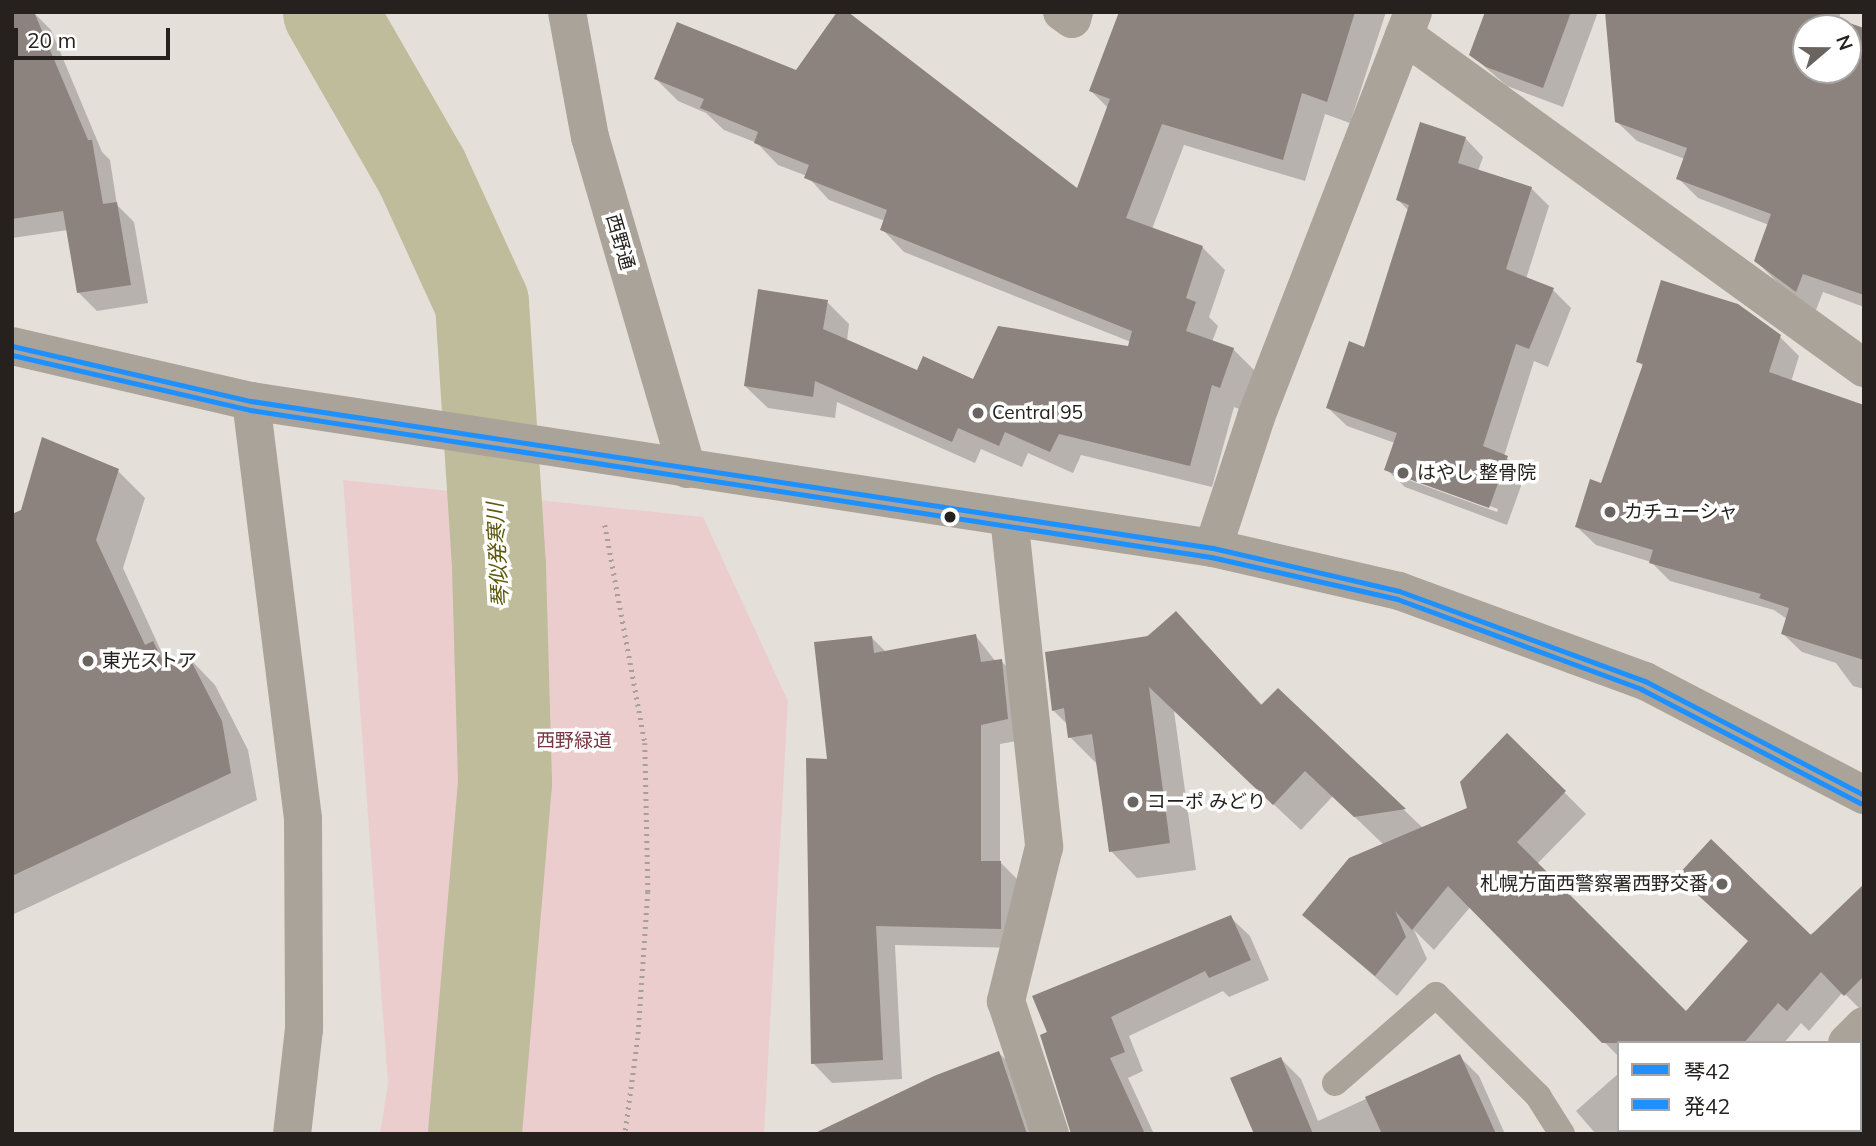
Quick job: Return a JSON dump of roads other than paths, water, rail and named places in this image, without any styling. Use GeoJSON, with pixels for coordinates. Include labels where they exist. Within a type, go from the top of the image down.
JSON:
{"type":"FeatureCollection","features":[{"type":"Feature","properties":{"kind":"street","name":"西野通"},"geometry":{"type":"LineString","coordinates":[[567,12],[590,137],[687,469]]}},
{"type":"Feature","properties":{"kind":"street"},"geometry":{"type":"LineString","coordinates":[[1062,12],[1072,19],[1074,12]]}},
{"type":"Feature","properties":{"kind":"street"},"geometry":{"type":"LineString","coordinates":[[1213,548],[1256,417],[1408,24],[1864,368]]}},
{"type":"Feature","properties":{"kind":"street"},"geometry":{"type":"LineString","coordinates":[[12,346],[251,401],[526,440],[687,469],[1213,548],[1399,591],[1542,641],[1645,681],[1864,795]]}},
{"type":"Feature","properties":{"kind":"street"},"geometry":{"type":"LineString","coordinates":[[251,401],[303,819],[304,1029],[292,1134]]}},
{"type":"Feature","properties":{"kind":"street"},"geometry":{"type":"LineString","coordinates":[[1009,517],[1044,847],[1006,1001],[1050,1134]]}},
{"type":"Feature","properties":{"kind":"street"},"geometry":{"type":"LineString","coordinates":[[1849,1041],[1864,1026]]}},
{"type":"Feature","properties":{"kind":"lane"},"geometry":{"type":"LineString","coordinates":[[1335,1083],[1436,995],[1538,1096],[1562,1134]]}},
{"type":"Feature","properties":{"kind":"waterway","name":"琴似発寒川"},"geometry":{"type":"LineString","coordinates":[[330,12],[422,172],[482,303],[499,567],[505,783],[475,1134]]}},
{"type":"Feature","properties":{"kind":"place","name":"Central 95"},"geometry":{"type":"Point","coordinates":[978,413]}},
{"type":"Feature","properties":{"kind":"place","name":"はやし 整骨院"},"geometry":{"type":"Point","coordinates":[1403,473]}},
{"type":"Feature","properties":{"kind":"place","name":"カチューシャ"},"geometry":{"type":"Point","coordinates":[1610,512]}},
{"type":"Feature","properties":{"kind":"place","name":"東光ストア"},"geometry":{"type":"Point","coordinates":[88,661]}},
{"type":"Feature","properties":{"kind":"place","name":"コーポ みどり"},"geometry":{"type":"Point","coordinates":[1133,802]}},
{"type":"Feature","properties":{"kind":"place","name":"札幌方面西警察署西野交番"},"geometry":{"type":"Point","coordinates":[1722,884]}},
{"type":"Feature","properties":{"kind":"park label","name":"西野緑道"},"geometry":{"type":"Point","coordinates":[574,741]}}]}
